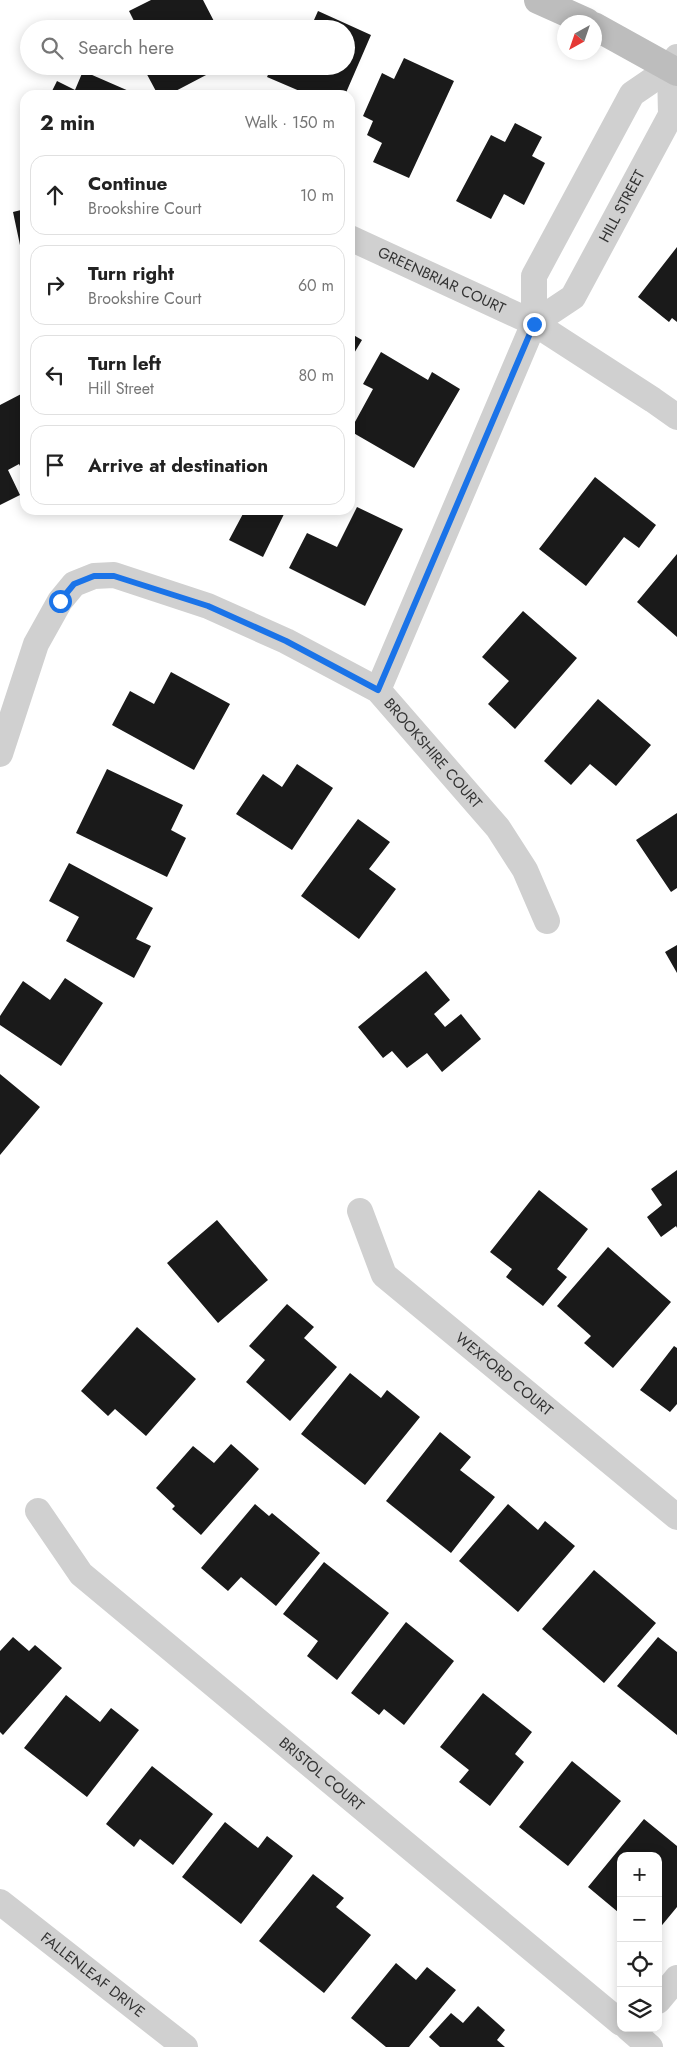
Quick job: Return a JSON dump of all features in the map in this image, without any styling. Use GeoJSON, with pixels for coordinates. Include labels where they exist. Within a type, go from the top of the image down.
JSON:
{"type":"FeatureCollection","features":[{"type":"Feature","properties":{"kind":"main road"},"geometry":{"type":"LineString","coordinates":[[538,0],[571,15]]}},
{"type":"Feature","properties":{"kind":"main road"},"geometry":{"type":"LineString","coordinates":[[602,30],[675,66]]}},
{"type":"Feature","properties":{"kind":"street"},"geometry":{"type":"LineString","coordinates":[[378,690],[534,324],[534,276],[632,94],[675,66]]}},
{"type":"Feature","properties":{"kind":"street","name":"HILL STREET"},"geometry":{"type":"LineString","coordinates":[[534,324],[573,297],[671,114],[675,66]]}},
{"type":"Feature","properties":{"kind":"street","name":"GREENBRIAR COURT"},"geometry":{"type":"LineString","coordinates":[[355,240],[534,324],[677,417]]}},
{"type":"Feature","properties":{"kind":"street","name":"BROOKSHIRE COURT"},"geometry":{"type":"LineString","coordinates":[[0,754],[36,644],[60,601],[74,584],[94,576],[114,576],[208,606],[286,641],[378,690],[498,828],[524,870],[547,921]]}},
{"type":"Feature","properties":{"kind":"street","name":"WEXFORD COURT"},"geometry":{"type":"LineString","coordinates":[[360,1211],[384,1275],[677,1517]]}},
{"type":"Feature","properties":{"kind":"street","name":"BRISTOL COURT"},"geometry":{"type":"LineString","coordinates":[[38,1512],[81,1574],[632,2034]]}},
{"type":"Feature","properties":{"kind":"street","name":"FALLENLEAF DRIVE"},"geometry":{"type":"LineString","coordinates":[[0,1902],[184,2047]]}},
{"type":"Feature","properties":{"kind":"street"},"geometry":{"type":"LineString","coordinates":[[662,1996],[677,1978]]}},
{"type":"Feature","properties":{"kind":"building"},"geometry":{"type":"Polygon","coordinates":[[[151,0],[203,0],[213,20],[134,20],[129,11],[151,0]]]}},
{"type":"Feature","properties":{"kind":"building"},"geometry":{"type":"Polygon","coordinates":[[[318,11],[338,20],[314,20],[318,11]]]}},
{"type":"Feature","properties":{"kind":"building"},"geometry":{"type":"Polygon","coordinates":[[[355,28],[371,35],[355,72],[355,28]]]}},
{"type":"Feature","properties":{"kind":"building"},"geometry":{"type":"Polygon","coordinates":[[[404,58],[454,81],[409,178],[373,162],[382,143],[367,135],[373,121],[363,116],[382,73],[394,79],[404,58]]]}},
{"type":"Feature","properties":{"kind":"building"},"geometry":{"type":"Polygon","coordinates":[[[81,75],[92,75],[127,90],[75,90],[81,75]]]}},
{"type":"Feature","properties":{"kind":"building"},"geometry":{"type":"Polygon","coordinates":[[[147,75],[206,75],[178,90],[155,90],[147,75]]]}},
{"type":"Feature","properties":{"kind":"building"},"geometry":{"type":"Polygon","coordinates":[[[268,75],[354,75],[347,90],[297,90],[267,77],[268,75]]]}},
{"type":"Feature","properties":{"kind":"building"},"geometry":{"type":"Polygon","coordinates":[[[57,81],[75,90],[52,90],[57,81]]]}},
{"type":"Feature","properties":{"kind":"building"},"geometry":{"type":"Polygon","coordinates":[[[515,123],[542,137],[532,156],[545,163],[524,205],[504,194],[491,219],[456,201],[491,135],[505,142],[515,123]]]}},
{"type":"Feature","properties":{"kind":"building"},"geometry":{"type":"Polygon","coordinates":[[[20,210],[20,245],[13,212],[20,210]]]}},
{"type":"Feature","properties":{"kind":"building"},"geometry":{"type":"Polygon","coordinates":[[[677,247],[677,322],[672,318],[669,322],[638,297],[677,247]]]}},
{"type":"Feature","properties":{"kind":"building"},"geometry":{"type":"Polygon","coordinates":[[[355,336],[362,340],[355,352],[355,336]]]}},
{"type":"Feature","properties":{"kind":"building"},"geometry":{"type":"Polygon","coordinates":[[[381,352],[428,380],[432,372],[460,389],[414,468],[355,434],[355,422],[373,389],[363,384],[381,352]]]}},
{"type":"Feature","properties":{"kind":"building"},"geometry":{"type":"Polygon","coordinates":[[[20,395],[20,466],[19,464],[8,470],[20,495],[0,505],[0,405],[20,395]]]}},
{"type":"Feature","properties":{"kind":"building"},"geometry":{"type":"Polygon","coordinates":[[[595,477],[656,525],[639,548],[624,537],[586,586],[539,549],[595,477]]]}},
{"type":"Feature","properties":{"kind":"building"},"geometry":{"type":"Polygon","coordinates":[[[357,507],[403,529],[365,606],[289,568],[307,533],[337,547],[353,515],[355,515],[357,507]]]}},
{"type":"Feature","properties":{"kind":"building"},"geometry":{"type":"Polygon","coordinates":[[[242,515],[284,515],[263,557],[229,540],[242,515]]]}},
{"type":"Feature","properties":{"kind":"building"},"geometry":{"type":"Polygon","coordinates":[[[677,554],[677,637],[637,602],[677,554]]]}},
{"type":"Feature","properties":{"kind":"building"},"geometry":{"type":"Polygon","coordinates":[[[523,611],[577,658],[515,729],[488,704],[509,681],[482,657],[523,611]]]}},
{"type":"Feature","properties":{"kind":"building"},"geometry":{"type":"Polygon","coordinates":[[[171,672],[230,704],[194,770],[112,725],[130,691],[154,704],[171,672]]]}},
{"type":"Feature","properties":{"kind":"building"},"geometry":{"type":"Polygon","coordinates":[[[598,699],[651,745],[616,786],[590,764],[571,785],[544,761],[598,699]]]}},
{"type":"Feature","properties":{"kind":"building"},"geometry":{"type":"Polygon","coordinates":[[[297,764],[333,788],[292,850],[236,814],[263,774],[282,787],[297,764]]]}},
{"type":"Feature","properties":{"kind":"building"},"geometry":{"type":"Polygon","coordinates":[[[107,769],[183,805],[171,830],[186,838],[167,877],[76,833],[107,769]]]}},
{"type":"Feature","properties":{"kind":"building"},"geometry":{"type":"Polygon","coordinates":[[[677,813],[677,888],[671,892],[636,840],[677,813]]]}},
{"type":"Feature","properties":{"kind":"building"},"geometry":{"type":"Polygon","coordinates":[[[358,819],[390,842],[369,869],[396,889],[359,939],[301,896],[358,819]]]}},
{"type":"Feature","properties":{"kind":"building"},"geometry":{"type":"Polygon","coordinates":[[[69,863],[153,908],[136,939],[151,946],[134,978],[66,941],[79,917],[49,901],[69,863]]]}},
{"type":"Feature","properties":{"kind":"building"},"geometry":{"type":"Polygon","coordinates":[[[677,945],[677,973],[665,952],[677,945]]]}},
{"type":"Feature","properties":{"kind":"building"},"geometry":{"type":"Polygon","coordinates":[[[426,971],[450,1000],[434,1014],[445,1027],[461,1014],[481,1039],[442,1072],[427,1053],[407,1068],[392,1051],[383,1058],[358,1027],[426,971]]]}},
{"type":"Feature","properties":{"kind":"building"},"geometry":{"type":"Polygon","coordinates":[[[65,978],[103,1003],[61,1066],[0,1025],[0,1016],[23,981],[50,1000],[65,978]]]}},
{"type":"Feature","properties":{"kind":"building"},"geometry":{"type":"Polygon","coordinates":[[[0,1074],[40,1107],[0,1155],[0,1074]]]}},
{"type":"Feature","properties":{"kind":"building"},"geometry":{"type":"Polygon","coordinates":[[[677,1170],[677,1228],[676,1226],[661,1237],[647,1217],[662,1205],[651,1189],[677,1170]]]}},
{"type":"Feature","properties":{"kind":"building"},"geometry":{"type":"Polygon","coordinates":[[[539,1190],[588,1229],[557,1269],[567,1277],[543,1306],[506,1277],[512,1269],[490,1252],[539,1190]]]}},
{"type":"Feature","properties":{"kind":"building"},"geometry":{"type":"Polygon","coordinates":[[[217,1220],[268,1280],[218,1323],[167,1263],[217,1220]]]}},
{"type":"Feature","properties":{"kind":"building"},"geometry":{"type":"Polygon","coordinates":[[[608,1247],[671,1302],[613,1368],[584,1343],[591,1336],[557,1306],[608,1247]]]}},
{"type":"Feature","properties":{"kind":"building"},"geometry":{"type":"Polygon","coordinates":[[[287,1304],[314,1327],[304,1338],[337,1367],[290,1421],[246,1382],[265,1360],[249,1346],[287,1304]]]}},
{"type":"Feature","properties":{"kind":"building"},"geometry":{"type":"Polygon","coordinates":[[[137,1327],[196,1379],[146,1436],[115,1409],[108,1416],[81,1391],[137,1327]]]}},
{"type":"Feature","properties":{"kind":"building"},"geometry":{"type":"Polygon","coordinates":[[[674,1346],[677,1348],[677,1404],[670,1412],[640,1390],[674,1346]]]}},
{"type":"Feature","properties":{"kind":"building"},"geometry":{"type":"Polygon","coordinates":[[[350,1373],[381,1398],[387,1390],[420,1417],[365,1485],[301,1434],[350,1373]]]}},
{"type":"Feature","properties":{"kind":"building"},"geometry":{"type":"Polygon","coordinates":[[[440,1432],[471,1457],[460,1470],[495,1497],[451,1553],[386,1501],[440,1432]]]}},
{"type":"Feature","properties":{"kind":"building"},"geometry":{"type":"Polygon","coordinates":[[[231,1444],[259,1469],[201,1535],[172,1509],[175,1506],[156,1488],[193,1446],[214,1463],[231,1444]]]}},
{"type":"Feature","properties":{"kind":"building"},"geometry":{"type":"Polygon","coordinates":[[[255,1504],[269,1516],[272,1513],[320,1553],[276,1606],[241,1577],[228,1591],[201,1568],[255,1504]]]}},
{"type":"Feature","properties":{"kind":"building"},"geometry":{"type":"Polygon","coordinates":[[[508,1504],[538,1530],[545,1521],[575,1546],[518,1612],[459,1561],[508,1504]]]}},
{"type":"Feature","properties":{"kind":"building"},"geometry":{"type":"Polygon","coordinates":[[[324,1562],[389,1613],[337,1680],[307,1656],[318,1641],[283,1614],[324,1562]]]}},
{"type":"Feature","properties":{"kind":"building"},"geometry":{"type":"Polygon","coordinates":[[[594,1570],[656,1623],[604,1683],[542,1629],[594,1570]]]}},
{"type":"Feature","properties":{"kind":"building"},"geometry":{"type":"Polygon","coordinates":[[[406,1622],[454,1661],[404,1725],[384,1709],[379,1715],[351,1693],[406,1622]]]}},
{"type":"Feature","properties":{"kind":"building"},"geometry":{"type":"Polygon","coordinates":[[[13,1637],[29,1651],[35,1645],[62,1668],[3,1735],[0,1732],[0,1651],[13,1637]]]}},
{"type":"Feature","properties":{"kind":"building"},"geometry":{"type":"Polygon","coordinates":[[[658,1637],[677,1652],[677,1735],[617,1686],[658,1637]]]}},
{"type":"Feature","properties":{"kind":"building"},"geometry":{"type":"Polygon","coordinates":[[[483,1693],[532,1732],[515,1754],[524,1762],[490,1806],[459,1782],[469,1770],[440,1747],[483,1693]]]}},
{"type":"Feature","properties":{"kind":"building"},"geometry":{"type":"Polygon","coordinates":[[[66,1695],[100,1722],[111,1708],[139,1730],[87,1797],[24,1748],[66,1695]]]}},
{"type":"Feature","properties":{"kind":"building"},"geometry":{"type":"Polygon","coordinates":[[[572,1761],[621,1801],[568,1866],[519,1827],[572,1761]]]}},
{"type":"Feature","properties":{"kind":"building"},"geometry":{"type":"Polygon","coordinates":[[[152,1766],[213,1814],[173,1865],[140,1839],[134,1847],[106,1824],[152,1766]]]}},
{"type":"Feature","properties":{"kind":"building"},"geometry":{"type":"Polygon","coordinates":[[[644,1819],[677,1846],[677,1907],[662,1925],[662,1852],[617,1852],[617,1911],[588,1887],[644,1819]]]}},
{"type":"Feature","properties":{"kind":"building"},"geometry":{"type":"Polygon","coordinates":[[[225,1822],[258,1848],[267,1836],[293,1856],[241,1924],[182,1877],[225,1822]]]}},
{"type":"Feature","properties":{"kind":"building"},"geometry":{"type":"Polygon","coordinates":[[[313,1874],[344,1898],[336,1907],[371,1935],[324,1993],[259,1941],[313,1874]]]}},
{"type":"Feature","properties":{"kind":"building"},"geometry":{"type":"Polygon","coordinates":[[[396,1963],[416,1980],[427,1967],[456,1990],[409,2047],[386,2047],[351,2018],[396,1963]]]}},
{"type":"Feature","properties":{"kind":"building"},"geometry":{"type":"Polygon","coordinates":[[[478,2006],[505,2030],[497,2040],[505,2047],[440,2047],[429,2037],[451,2013],[463,2023],[478,2006]]]}},
{"type":"Feature","properties":{"kind":"route"},"geometry":{"type":"LineString","coordinates":[[60,601],[74,584],[94,576],[114,576],[208,606],[286,641],[378,690],[534,324]]}}]}
